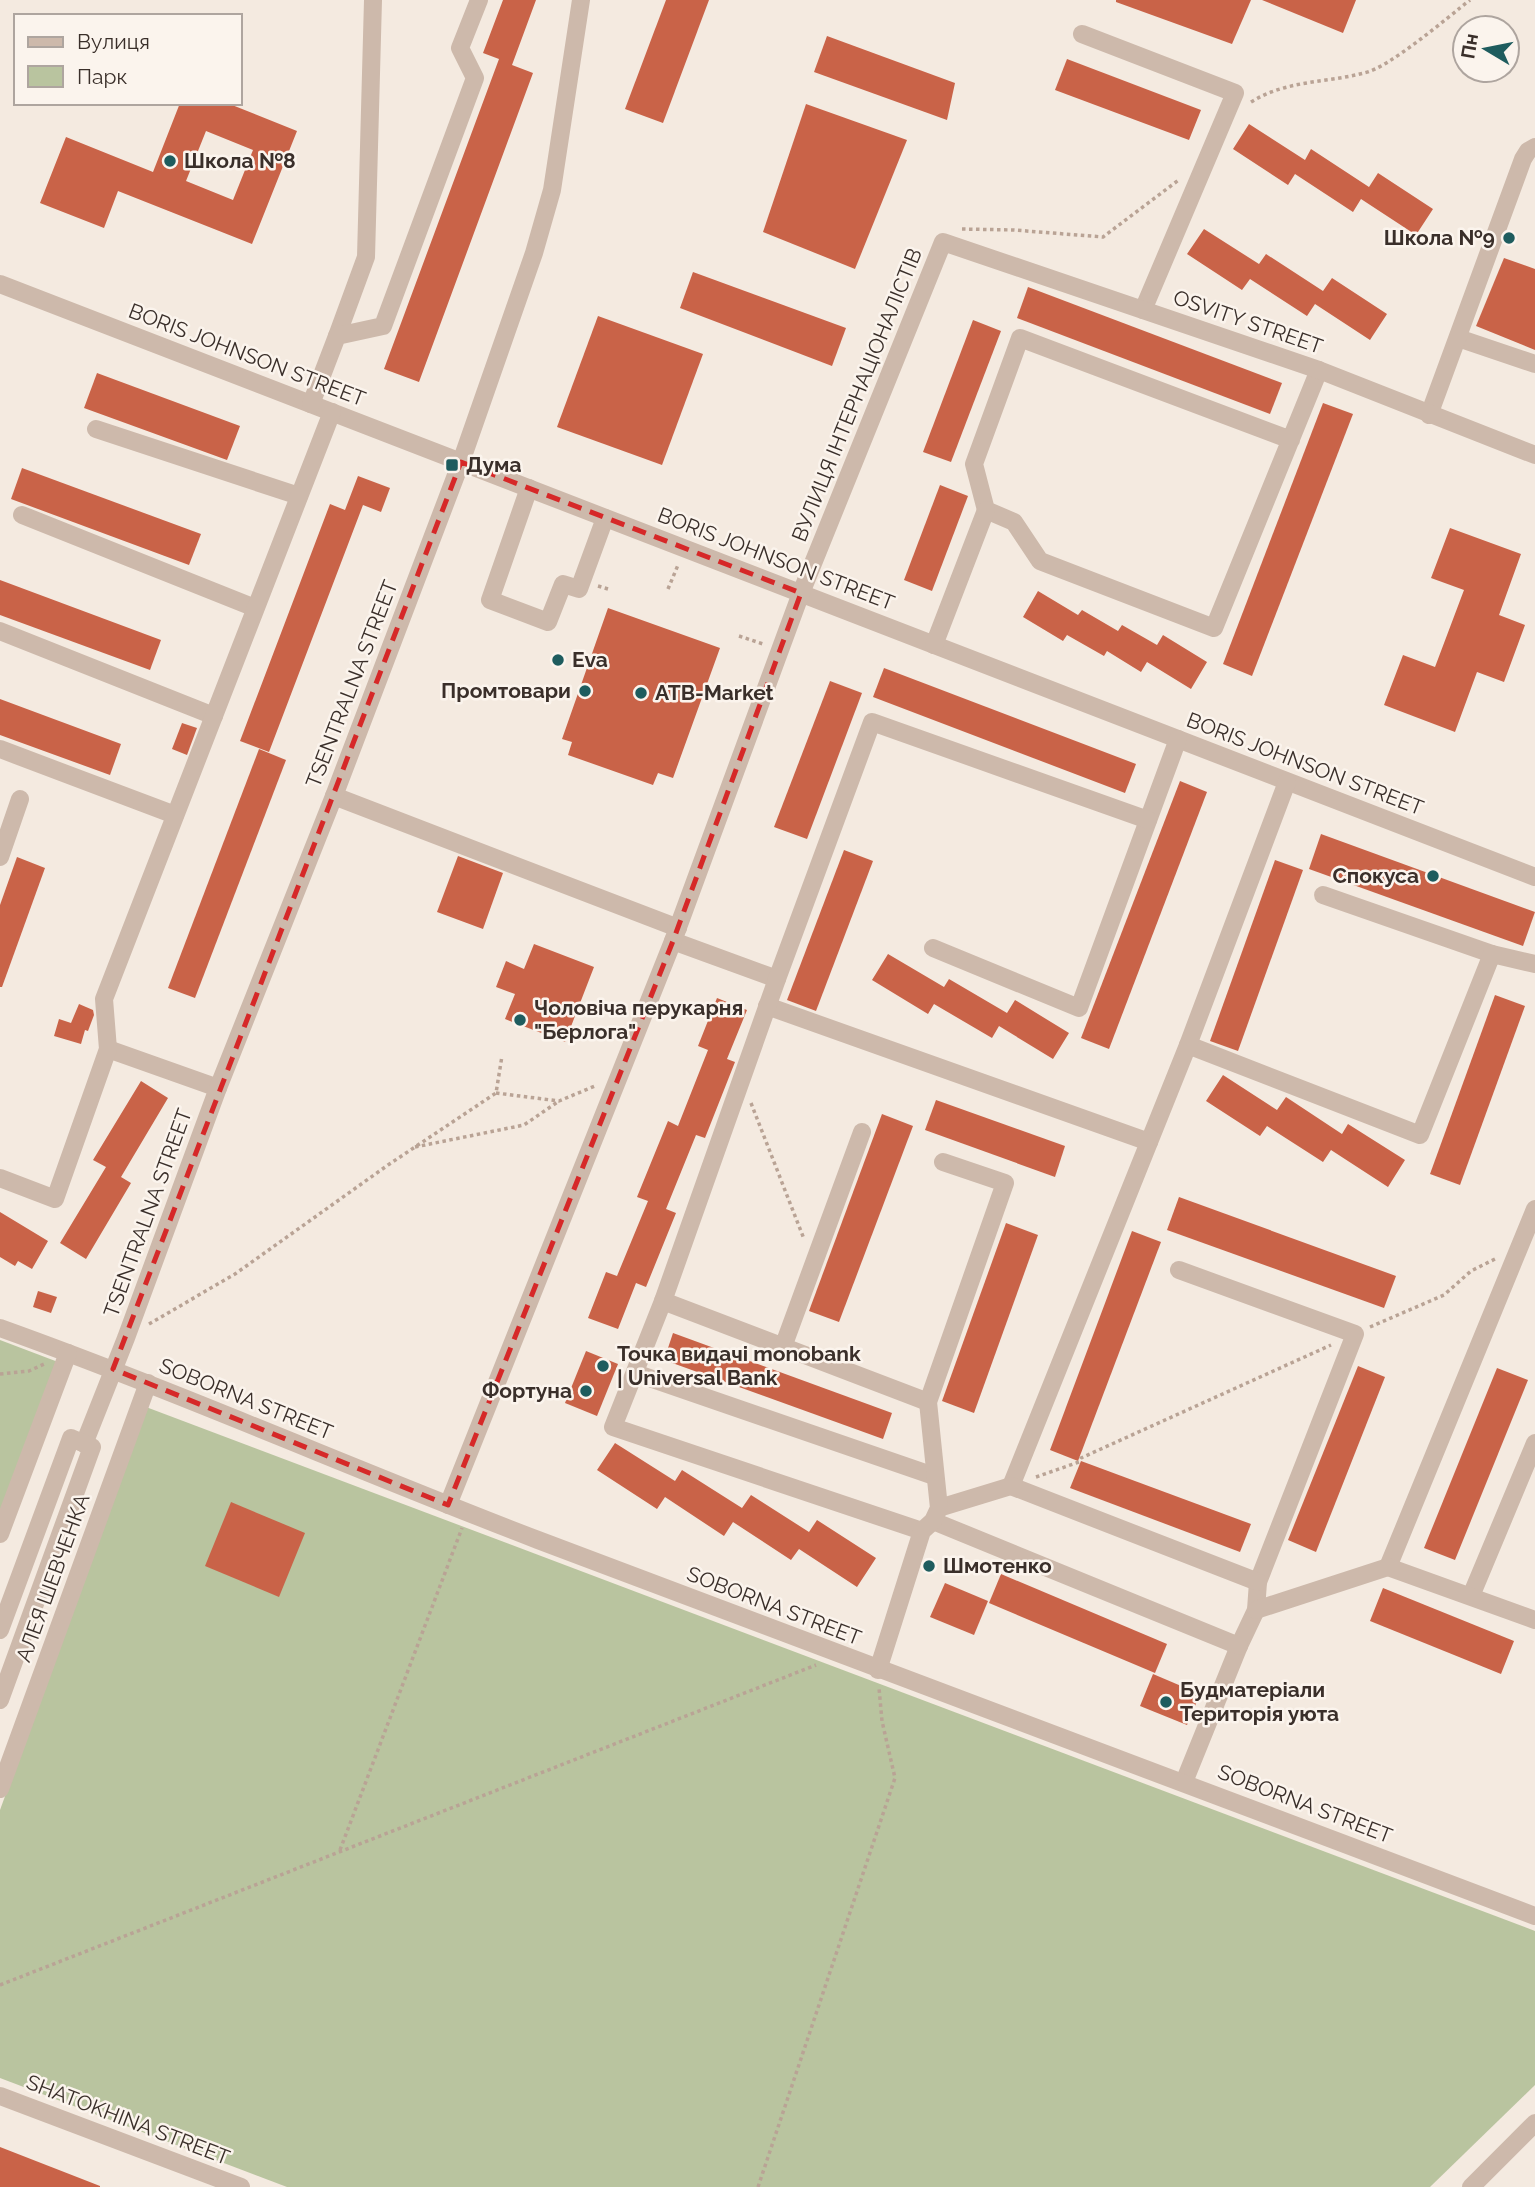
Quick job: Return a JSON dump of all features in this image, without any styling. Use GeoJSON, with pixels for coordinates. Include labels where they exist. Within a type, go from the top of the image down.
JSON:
{"type":"FeatureCollection","features":[{"type":"Feature","properties":{"kind":"street"},"geometry":{"type":"LineString","coordinates":[[311,404],[366,257],[373,0]]}},
{"type":"Feature","properties":{"kind":"street"},"geometry":{"type":"LineString","coordinates":[[337,336],[383,326],[475,78],[460,48],[479,0]]}},
{"type":"Feature","properties":{"kind":"street","name":"TSENTRALNA STREET"},"geometry":{"type":"LineString","coordinates":[[113,1369],[127,1338],[218,1088],[334,796],[461,461],[534,253],[552,190],[581,0]]}},
{"type":"Feature","properties":{"kind":"street"},"geometry":{"type":"LineString","coordinates":[[1082,34],[1235,93],[1143,310]]}},
{"type":"Feature","properties":{"kind":"street"},"geometry":{"type":"LineString","coordinates":[[1429,415],[1523,159],[1528,151],[1535,147]]}},
{"type":"Feature","properties":{"kind":"street","name":"OSVITY STREET"},"geometry":{"type":"LineString","coordinates":[[943,242],[1319,370],[1535,455]]}},
{"type":"Feature","properties":{"kind":"street","name":"ВУЛИЦЯ ІНТЕРНАЦІОНАЛІСТІВ"},"geometry":{"type":"LineString","coordinates":[[448,1505],[675,934],[801,593],[943,242]]}},
{"type":"Feature","properties":{"kind":"street","name":"BORIS JOHNSON STREET"},"geometry":{"type":"LineString","coordinates":[[0,284],[1535,877]]}},
{"type":"Feature","properties":{"kind":"street"},"geometry":{"type":"LineString","coordinates":[[934,645],[986,510],[974,464],[1020,338],[1291,440]]}},
{"type":"Feature","properties":{"kind":"street"},"geometry":{"type":"LineString","coordinates":[[1458,338],[1535,364]]}},
{"type":"Feature","properties":{"kind":"street"},"geometry":{"type":"LineString","coordinates":[[986,510],[1014,522],[1040,561],[1214,628],[1319,370]]}},
{"type":"Feature","properties":{"kind":"street"},"geometry":{"type":"LineString","coordinates":[[0,1178],[55,1199],[108,1049],[104,999],[332,412]]}},
{"type":"Feature","properties":{"kind":"street"},"geometry":{"type":"LineString","coordinates":[[96,429],[299,496]]}},
{"type":"Feature","properties":{"kind":"street"},"geometry":{"type":"LineString","coordinates":[[529,488],[490,600],[548,622],[563,584],[579,589],[605,518]]}},
{"type":"Feature","properties":{"kind":"street"},"geometry":{"type":"LineString","coordinates":[[22,514],[255,608]]}},
{"type":"Feature","properties":{"kind":"street"},"geometry":{"type":"LineString","coordinates":[[0,631],[214,716]]}},
{"type":"Feature","properties":{"kind":"street"},"geometry":{"type":"LineString","coordinates":[[1148,820],[872,722],[767,1006],[663,1301],[613,1427],[931,1520],[1239,1646]]}},
{"type":"Feature","properties":{"kind":"street"},"geometry":{"type":"LineString","coordinates":[[933,948],[1079,1008],[1178,739]]}},
{"type":"Feature","properties":{"kind":"street"},"geometry":{"type":"LineString","coordinates":[[0,749],[175,815]]}},
{"type":"Feature","properties":{"kind":"street"},"geometry":{"type":"LineString","coordinates":[[1011,1486],[1188,1045],[1287,782]]}},
{"type":"Feature","properties":{"kind":"street"},"geometry":{"type":"LineString","coordinates":[[334,796],[675,934],[777,979]]}},
{"type":"Feature","properties":{"kind":"street"},"geometry":{"type":"LineString","coordinates":[[0,857],[19,799]]}},
{"type":"Feature","properties":{"kind":"street"},"geometry":{"type":"LineString","coordinates":[[1323,895],[1492,954],[1535,964]]}},
{"type":"Feature","properties":{"kind":"street"},"geometry":{"type":"LineString","coordinates":[[1188,1045],[1420,1135],[1492,954]]}},
{"type":"Feature","properties":{"kind":"street"},"geometry":{"type":"LineString","coordinates":[[767,1006],[1149,1142]]}},
{"type":"Feature","properties":{"kind":"street"},"geometry":{"type":"LineString","coordinates":[[108,1049],[218,1088]]}},
{"type":"Feature","properties":{"kind":"street"},"geometry":{"type":"LineString","coordinates":[[783,1347],[862,1132]]}},
{"type":"Feature","properties":{"kind":"street"},"geometry":{"type":"LineString","coordinates":[[878,1670],[931,1520],[934,1476],[928,1402],[1005,1183],[943,1162]]}},
{"type":"Feature","properties":{"kind":"street"},"geometry":{"type":"LineString","coordinates":[[1388,1567],[1535,1209]]}},
{"type":"Feature","properties":{"kind":"street"},"geometry":{"type":"LineString","coordinates":[[1179,1270],[1355,1334],[1258,1582],[1256,1611],[1184,1782]]}},
{"type":"Feature","properties":{"kind":"street"},"geometry":{"type":"LineString","coordinates":[[663,1301],[928,1402]]}},
{"type":"Feature","properties":{"kind":"street","name":"SOBORNA STREET"},"geometry":{"type":"LineString","coordinates":[[0,1328],[113,1369],[468,1513],[839,1656],[1184,1782],[1535,1916]]}},
{"type":"Feature","properties":{"kind":"street"},"geometry":{"type":"LineString","coordinates":[[0,1534],[68,1353]]}},
{"type":"Feature","properties":{"kind":"street","name":"АЛЕЯ ШЕВЧЕНКА"},"geometry":{"type":"LineString","coordinates":[[84,1444],[113,1369]]}},
{"type":"Feature","properties":{"kind":"street"},"geometry":{"type":"LineString","coordinates":[[635,1373],[934,1476]]}},
{"type":"Feature","properties":{"kind":"street","name":"АЛЕЯ ШЕВЧЕНКА"},"geometry":{"type":"LineString","coordinates":[[0,1789],[148,1383]]}},
{"type":"Feature","properties":{"kind":"street","name":"АЛЕЯ ШЕВЧЕНКА"},"geometry":{"type":"LineString","coordinates":[[0,1630],[71,1438],[92,1447],[1,1692]]}},
{"type":"Feature","properties":{"kind":"street"},"geometry":{"type":"LineString","coordinates":[[1471,1597],[1535,1443]]}},
{"type":"Feature","properties":{"kind":"street"},"geometry":{"type":"LineString","coordinates":[[931,1520],[1011,1486],[1258,1582]]}},
{"type":"Feature","properties":{"kind":"street"},"geometry":{"type":"LineString","coordinates":[[1256,1611],[1388,1567],[1535,1620]]}},
{"type":"Feature","properties":{"kind":"street","name":"SHATOKHINA STREET"},"geometry":{"type":"LineString","coordinates":[[0,2096],[241,2187]]}},
{"type":"Feature","properties":{"kind":"street"},"geometry":{"type":"LineString","coordinates":[[1471,2187],[1535,2123]]}},
{"type":"Feature","properties":{"kind":"path"},"geometry":{"type":"LineString","coordinates":[[1221,125],[1253,100],[1301,82],[1367,73],[1402,52],[1470,0]]}},
{"type":"Feature","properties":{"kind":"path"},"geometry":{"type":"LineString","coordinates":[[943,242],[959,229],[1103,237],[1182,176]]}},
{"type":"Feature","properties":{"kind":"path"},"geometry":{"type":"LineString","coordinates":[[668,589],[685,548]]}},
{"type":"Feature","properties":{"kind":"path"},"geometry":{"type":"LineString","coordinates":[[739,636],[763,644]]}},
{"type":"Feature","properties":{"kind":"path"},"geometry":{"type":"LineString","coordinates":[[496,1093],[502,1056]]}},
{"type":"Feature","properties":{"kind":"path"},"geometry":{"type":"LineString","coordinates":[[413,1148],[524,1125],[559,1101],[619,1076]]}},
{"type":"Feature","properties":{"kind":"path"},"geometry":{"type":"LineString","coordinates":[[742,1078],[813,1264]]}},
{"type":"Feature","properties":{"kind":"path"},"geometry":{"type":"LineString","coordinates":[[127,1338],[235,1274],[413,1148],[496,1093],[559,1101]]}},
{"type":"Feature","properties":{"kind":"path"},"geometry":{"type":"LineString","coordinates":[[1011,1486],[1079,1462],[1081,1458],[1444,1295],[1471,1271],[1519,1247]]}},
{"type":"Feature","properties":{"kind":"path"},"geometry":{"type":"LineString","coordinates":[[0,1374],[29,1371],[68,1353]]}},
{"type":"Feature","properties":{"kind":"path"},"geometry":{"type":"LineString","coordinates":[[340,1850],[468,1513]]}},
{"type":"Feature","properties":{"kind":"path"},"geometry":{"type":"LineString","coordinates":[[0,1985],[839,1656]]}},
{"type":"Feature","properties":{"kind":"path"},"geometry":{"type":"LineString","coordinates":[[758,2187],[895,1778],[882,1721],[878,1670]]}},
{"type":"Feature","properties":{"kind":"highlighted area"},"geometry":{"type":"Polygon","coordinates":[[[461,462],[801,593],[673,941],[448,1505],[113,1369],[461,462]]]}},
{"type":"Feature","properties":{"kind":"green space"},"geometry":{"type":"Polygon","coordinates":[[[0,1340],[58,1362],[0,1515],[0,1340]]]}},
{"type":"Feature","properties":{"kind":"green space"},"geometry":{"type":"Polygon","coordinates":[[[146,1407],[1535,1931],[1535,2085],[1430,2187],[287,2187],[0,2078],[0,1810],[146,1407]]]}},
{"type":"Feature","properties":{"kind":"building"},"geometry":{"type":"Polygon","coordinates":[[[503,0],[536,0],[512,65],[533,73],[419,382],[384,369],[499,59],[483,53],[503,0]]]}},
{"type":"Feature","properties":{"kind":"building"},"geometry":{"type":"Polygon","coordinates":[[[666,0],[709,0],[663,123],[625,109],[666,0]]]}},
{"type":"Feature","properties":{"kind":"building"},"geometry":{"type":"Polygon","coordinates":[[[1116,0],[1251,0],[1232,44],[1116,0]]]}},
{"type":"Feature","properties":{"kind":"building"},"geometry":{"type":"Polygon","coordinates":[[[1262,0],[1356,0],[1343,33],[1262,0]]]}},
{"type":"Feature","properties":{"kind":"building"},"geometry":{"type":"Polygon","coordinates":[[[827,36],[955,83],[947,120],[814,72],[827,36]]]}},
{"type":"Feature","properties":{"kind":"building"},"geometry":{"type":"Polygon","coordinates":[[[1067,59],[1201,110],[1189,140],[1055,90],[1067,59]]]}},
{"type":"Feature","properties":{"kind":"building"},"geometry":{"type":"Polygon","coordinates":[[[806,104],[907,140],[855,269],[763,232],[806,104]]]}},
{"type":"Feature","properties":{"kind":"building"},"geometry":{"type":"Polygon","coordinates":[[[179,105],[232,105],[297,131],[252,244],[118,191],[104,228],[40,203],[66,137],[153,172],[179,105]],[[206,131],[186,181],[233,200],[253,150],[206,131]]]}},
{"type":"Feature","properties":{"kind":"building"},"geometry":{"type":"Polygon","coordinates":[[[1249,124],[1305,160],[1311,149],[1369,187],[1378,173],[1433,209],[1416,235],[1361,199],[1353,212],[1295,174],[1288,185],[1233,149],[1249,124]]]}},
{"type":"Feature","properties":{"kind":"building"},"geometry":{"type":"Polygon","coordinates":[[[1204,229],[1259,264],[1266,254],[1323,291],[1332,278],[1387,314],[1370,340],[1315,304],[1307,316],[1250,279],[1242,290],[1187,254],[1204,229]]]}},
{"type":"Feature","properties":{"kind":"building"},"geometry":{"type":"Polygon","coordinates":[[[1504,258],[1535,269],[1535,350],[1476,326],[1504,258]]]}},
{"type":"Feature","properties":{"kind":"building"},"geometry":{"type":"Polygon","coordinates":[[[693,272],[846,328],[832,366],[680,308],[693,272]]]}},
{"type":"Feature","properties":{"kind":"building"},"geometry":{"type":"Polygon","coordinates":[[[1028,287],[1282,383],[1270,414],[1017,318],[1028,287]]]}},
{"type":"Feature","properties":{"kind":"building"},"geometry":{"type":"Polygon","coordinates":[[[598,316],[703,354],[662,465],[557,427],[598,316]]]}},
{"type":"Feature","properties":{"kind":"building"},"geometry":{"type":"Polygon","coordinates":[[[973,320],[1001,331],[951,462],[923,452],[973,320]]]}},
{"type":"Feature","properties":{"kind":"building"},"geometry":{"type":"Polygon","coordinates":[[[97,373],[240,426],[227,460],[84,408],[97,373]]]}},
{"type":"Feature","properties":{"kind":"building"},"geometry":{"type":"Polygon","coordinates":[[[1323,403],[1353,414],[1252,676],[1223,664],[1323,403]]]}},
{"type":"Feature","properties":{"kind":"building"},"geometry":{"type":"Polygon","coordinates":[[[22,468],[201,534],[189,565],[11,499],[22,468]]]}},
{"type":"Feature","properties":{"kind":"building"},"geometry":{"type":"Polygon","coordinates":[[[358,476],[390,488],[381,512],[363,505],[269,752],[240,741],[330,504],[345,510],[358,476]]]}},
{"type":"Feature","properties":{"kind":"building"},"geometry":{"type":"Polygon","coordinates":[[[940,485],[968,496],[932,591],[904,580],[940,485]]]}},
{"type":"Feature","properties":{"kind":"building"},"geometry":{"type":"Polygon","coordinates":[[[1450,528],[1521,554],[1499,615],[1525,625],[1504,682],[1477,672],[1455,732],[1384,705],[1403,655],[1435,667],[1464,590],[1431,578],[1450,528]]]}},
{"type":"Feature","properties":{"kind":"building"},"geometry":{"type":"Polygon","coordinates":[[[0,580],[161,640],[150,670],[0,615],[0,580]]]}},
{"type":"Feature","properties":{"kind":"building"},"geometry":{"type":"Polygon","coordinates":[[[1038,591],[1078,615],[1082,610],[1118,631],[1122,625],[1157,645],[1163,635],[1207,662],[1191,689],[1147,662],[1141,672],[1107,651],[1104,656],[1067,635],[1063,641],[1023,617],[1038,591]]]}},
{"type":"Feature","properties":{"kind":"building","name":"ATB-Market"},"geometry":{"type":"Polygon","coordinates":[[[608,608],[720,648],[673,778],[658,773],[653,785],[568,755],[572,742],[562,739],[608,608]]]}},
{"type":"Feature","properties":{"kind":"building"},"geometry":{"type":"Polygon","coordinates":[[[884,668],[1136,764],[1125,793],[873,697],[884,668]]]}},
{"type":"Feature","properties":{"kind":"building"},"geometry":{"type":"Polygon","coordinates":[[[830,681],[862,693],[807,839],[774,827],[830,681]]]}},
{"type":"Feature","properties":{"kind":"building"},"geometry":{"type":"Polygon","coordinates":[[[0,699],[121,744],[110,775],[0,735],[0,699]]]}},
{"type":"Feature","properties":{"kind":"building"},"geometry":{"type":"Polygon","coordinates":[[[182,723],[197,728],[187,755],[172,749],[182,723]]]}},
{"type":"Feature","properties":{"kind":"building"},"geometry":{"type":"Polygon","coordinates":[[[259,749],[286,760],[195,998],[168,988],[259,749]]]}},
{"type":"Feature","properties":{"kind":"building"},"geometry":{"type":"Polygon","coordinates":[[[1180,781],[1207,792],[1109,1049],[1081,1038],[1180,781]]]}},
{"type":"Feature","properties":{"kind":"building"},"geometry":{"type":"Polygon","coordinates":[[[1321,834],[1535,912],[1523,946],[1309,869],[1321,834]]]}},
{"type":"Feature","properties":{"kind":"building"},"geometry":{"type":"Polygon","coordinates":[[[844,850],[873,861],[816,1011],[787,1000],[844,850]]]}},
{"type":"Feature","properties":{"kind":"building"},"geometry":{"type":"Polygon","coordinates":[[[458,856],[503,873],[483,929],[437,912],[458,856]]]}},
{"type":"Feature","properties":{"kind":"building"},"geometry":{"type":"Polygon","coordinates":[[[17,857],[45,868],[0,987],[0,905],[17,857]]]}},
{"type":"Feature","properties":{"kind":"building"},"geometry":{"type":"Polygon","coordinates":[[[1275,860],[1303,870],[1238,1051],[1210,1041],[1275,860]]]}},
{"type":"Feature","properties":{"kind":"building"},"geometry":{"type":"Polygon","coordinates":[[[534,944],[594,967],[565,1042],[505,1019],[515,994],[496,987],[506,961],[524,969],[534,944]]]}},
{"type":"Feature","properties":{"kind":"building"},"geometry":{"type":"Polygon","coordinates":[[[888,954],[944,987],[949,979],[1007,1013],[1015,1000],[1069,1033],[1053,1059],[999,1026],[992,1038],[934,1004],[928,1014],[872,980],[888,954]]]}},
{"type":"Feature","properties":{"kind":"building"},"geometry":{"type":"Polygon","coordinates":[[[1495,995],[1525,1006],[1460,1185],[1430,1174],[1495,995]]]}},
{"type":"Feature","properties":{"kind":"building"},"geometry":{"type":"Polygon","coordinates":[[[717,998],[747,1010],[727,1059],[735,1062],[705,1138],[696,1135],[666,1209],[676,1213],[646,1287],[636,1283],[618,1329],[588,1318],[606,1272],[617,1276],[648,1201],[637,1197],[668,1121],[678,1126],[708,1050],[698,1046],[717,998]]]}},
{"type":"Feature","properties":{"kind":"building"},"geometry":{"type":"Polygon","coordinates":[[[79,1004],[93,1010],[94,1015],[81,1044],[54,1036],[59,1019],[71,1023],[79,1004]]]}},
{"type":"Feature","properties":{"kind":"building"},"geometry":{"type":"Polygon","coordinates":[[[1223,1075],[1277,1110],[1286,1097],[1342,1134],[1348,1124],[1405,1160],[1388,1187],[1331,1150],[1323,1162],[1267,1126],[1260,1136],[1206,1101],[1223,1075]]]}},
{"type":"Feature","properties":{"kind":"building"},"geometry":{"type":"Polygon","coordinates":[[[141,1081],[168,1098],[121,1177],[131,1183],[86,1259],[60,1243],[106,1167],[93,1160],[141,1081]]]}},
{"type":"Feature","properties":{"kind":"building"},"geometry":{"type":"Polygon","coordinates":[[[936,1100],[1065,1146],[1055,1177],[925,1130],[936,1100]]]}},
{"type":"Feature","properties":{"kind":"building"},"geometry":{"type":"Polygon","coordinates":[[[882,1114],[913,1126],[839,1322],[809,1311],[882,1114]]]}},
{"type":"Feature","properties":{"kind":"building"},"geometry":{"type":"Polygon","coordinates":[[[1179,1197],[1396,1276],[1384,1308],[1167,1230],[1179,1197]]]}},
{"type":"Feature","properties":{"kind":"building"},"geometry":{"type":"Polygon","coordinates":[[[0,1212],[48,1241],[32,1269],[18,1261],[15,1266],[0,1257],[0,1212]]]}},
{"type":"Feature","properties":{"kind":"building"},"geometry":{"type":"Polygon","coordinates":[[[1006,1223],[1038,1235],[974,1413],[942,1401],[1006,1223]]]}},
{"type":"Feature","properties":{"kind":"building"},"geometry":{"type":"Polygon","coordinates":[[[1132,1231],[1161,1242],[1078,1461],[1050,1450],[1132,1231]]]}},
{"type":"Feature","properties":{"kind":"building"},"geometry":{"type":"Polygon","coordinates":[[[38,1291],[57,1297],[51,1313],[33,1307],[38,1291]]]}},
{"type":"Feature","properties":{"kind":"building"},"geometry":{"type":"Polygon","coordinates":[[[673,1333],[892,1413],[883,1439],[664,1360],[673,1333]]]}},
{"type":"Feature","properties":{"kind":"building"},"geometry":{"type":"Polygon","coordinates":[[[586,1351],[618,1364],[597,1416],[565,1403],[586,1351]]]}},
{"type":"Feature","properties":{"kind":"building"},"geometry":{"type":"Polygon","coordinates":[[[1358,1366],[1385,1377],[1316,1552],[1288,1540],[1358,1366]]]}},
{"type":"Feature","properties":{"kind":"building"},"geometry":{"type":"Polygon","coordinates":[[[1497,1368],[1528,1380],[1455,1560],[1424,1548],[1497,1368]]]}},
{"type":"Feature","properties":{"kind":"building"},"geometry":{"type":"Polygon","coordinates":[[[615,1443],[675,1481],[682,1470],[742,1508],[751,1495],[809,1532],[817,1520],[876,1558],[857,1587],[799,1549],[791,1560],[733,1522],[724,1536],[665,1497],[657,1509],[597,1470],[615,1443]]]}},
{"type":"Feature","properties":{"kind":"building"},"geometry":{"type":"Polygon","coordinates":[[[1081,1461],[1251,1524],[1240,1552],[1070,1488],[1081,1461]]]}},
{"type":"Feature","properties":{"kind":"building"},"geometry":{"type":"Polygon","coordinates":[[[231,1502],[305,1533],[279,1597],[205,1566],[231,1502]]]}},
{"type":"Feature","properties":{"kind":"building"},"geometry":{"type":"Polygon","coordinates":[[[1001,1574],[1167,1644],[1155,1673],[989,1603],[1001,1574]]]}},
{"type":"Feature","properties":{"kind":"building"},"geometry":{"type":"Polygon","coordinates":[[[945,1583],[988,1601],[974,1635],[930,1617],[945,1583]]]}},
{"type":"Feature","properties":{"kind":"building"},"geometry":{"type":"Polygon","coordinates":[[[1383,1588],[1514,1641],[1501,1674],[1370,1621],[1383,1588]]]}},
{"type":"Feature","properties":{"kind":"building"},"geometry":{"type":"Polygon","coordinates":[[[1153,1674],[1200,1694],[1187,1725],[1140,1706],[1153,1674]]]}},
{"type":"Feature","properties":{"kind":"building"},"geometry":{"type":"Polygon","coordinates":[[[0,2147],[100,2186],[100,2187],[0,2187],[0,2147]]]}},
{"type":"Feature","properties":{"kind":"place","name":"Школа №8"},"geometry":{"type":"Point","coordinates":[170,161]}},
{"type":"Feature","properties":{"kind":"place","name":"Школа №9"},"geometry":{"type":"Point","coordinates":[1509,238]}},
{"type":"Feature","properties":{"kind":"place","name":"Дума"},"geometry":{"type":"Point","coordinates":[452,465]}},
{"type":"Feature","properties":{"kind":"place","name":"Eva"},"geometry":{"type":"Point","coordinates":[558,660]}},
{"type":"Feature","properties":{"kind":"place","name":"Промтовари"},"geometry":{"type":"Point","coordinates":[585,691]}},
{"type":"Feature","properties":{"kind":"place","name":"ATB-Market"},"geometry":{"type":"Point","coordinates":[641,693]}},
{"type":"Feature","properties":{"kind":"place","name":"Спокуса"},"geometry":{"type":"Point","coordinates":[1433,876]}},
{"type":"Feature","properties":{"kind":"place","name":"Чоловіча перукарня \"Берлога\""},"geometry":{"type":"Point","coordinates":[520,1020]}},
{"type":"Feature","properties":{"kind":"place","name":"Точка видачі monobank | Universal Bank"},"geometry":{"type":"Point","coordinates":[603,1366]}},
{"type":"Feature","properties":{"kind":"place","name":"Фортуна"},"geometry":{"type":"Point","coordinates":[586,1391]}},
{"type":"Feature","properties":{"kind":"place","name":"Шмотенко"},"geometry":{"type":"Point","coordinates":[929,1566]}},
{"type":"Feature","properties":{"kind":"place","name":"Будматеріали Територія уюта"},"geometry":{"type":"Point","coordinates":[1166,1702]}}]}
